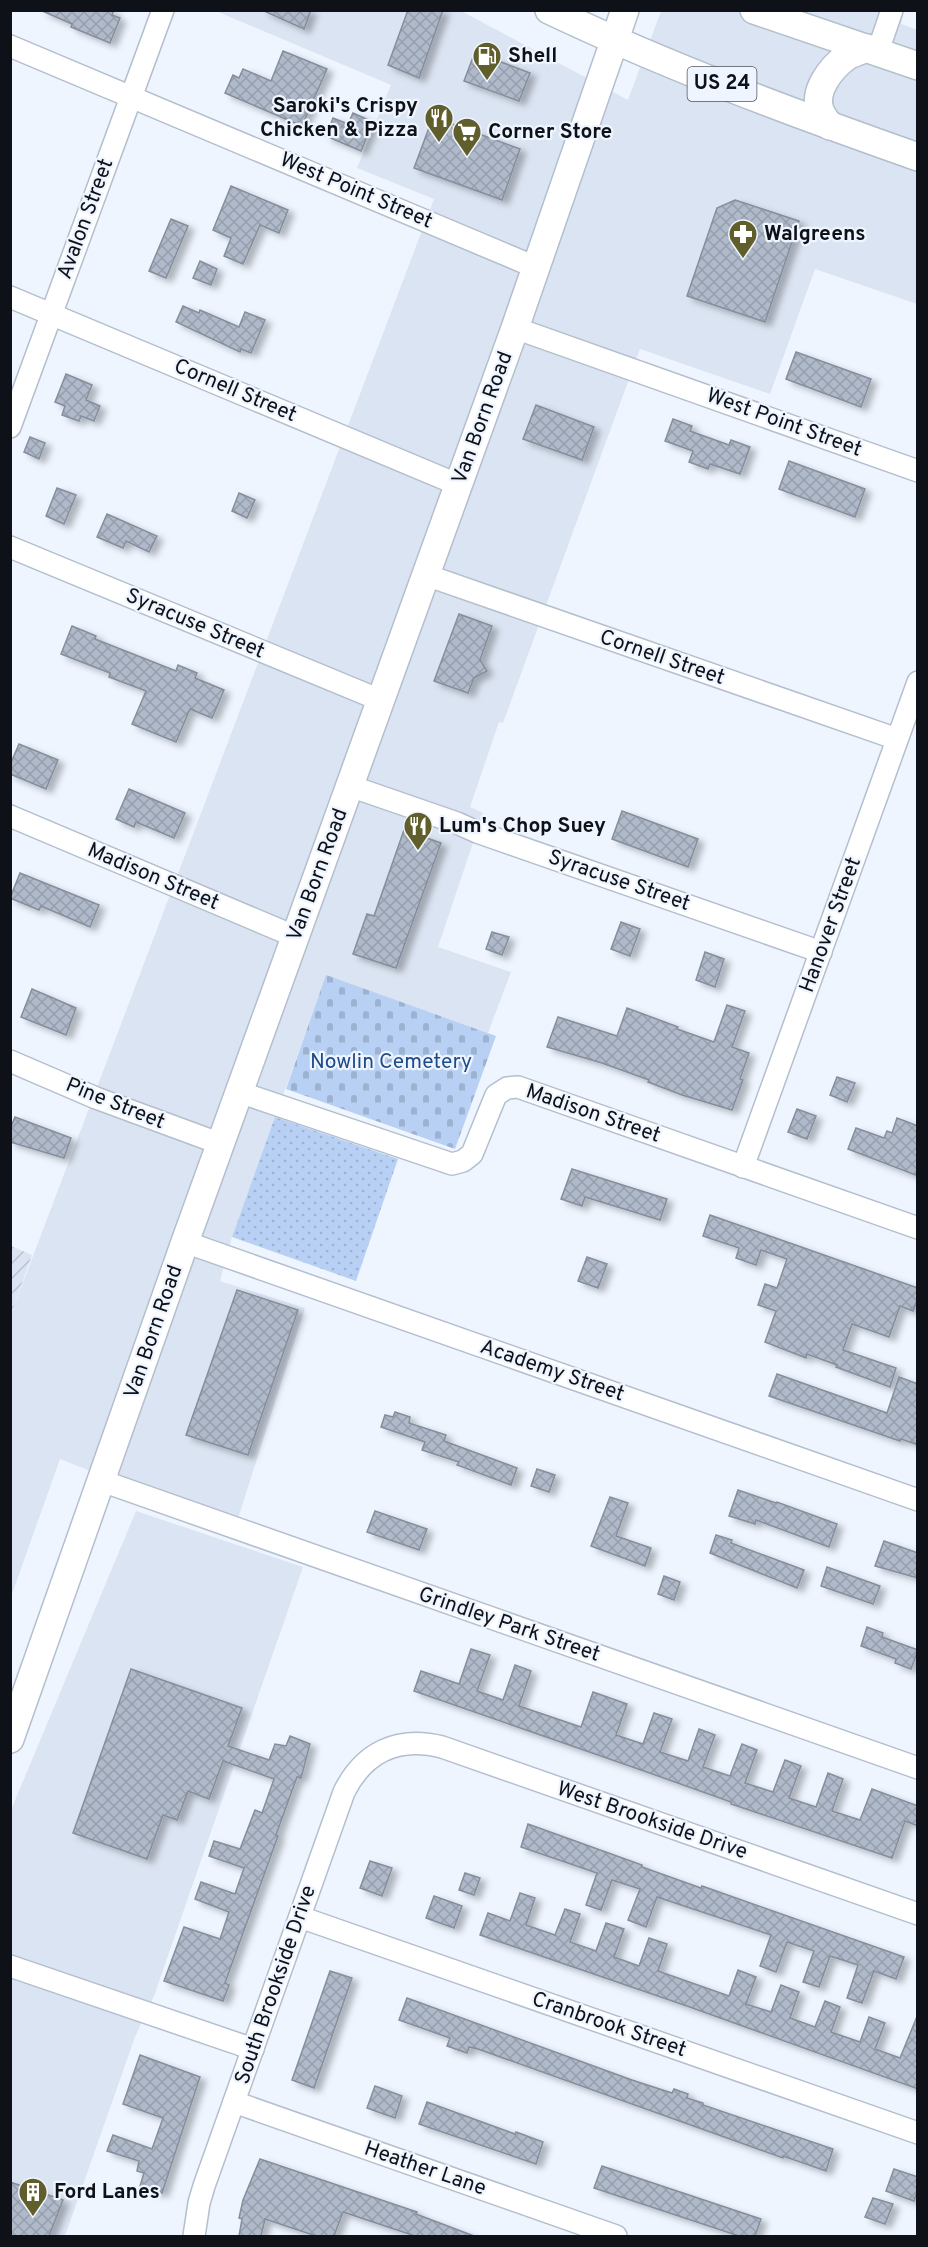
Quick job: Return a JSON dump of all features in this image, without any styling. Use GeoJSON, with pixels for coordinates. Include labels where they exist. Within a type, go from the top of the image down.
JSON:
{"type":"FeatureCollection","features":[{"type":"Feature","properties":{"kind":"main road","name":"US 24"},"geometry":{"type":"LineString","coordinates":[[549,10],[614,41],[830,126],[911,153]]}},
{"type":"Feature","properties":{"kind":"main road","name":"Van Born Road"},"geometry":{"type":"LineString","coordinates":[[10,1740],[239,1092],[516,328],[535,267],[625,10]]}},
{"type":"Feature","properties":{"kind":"main road"},"geometry":{"type":"LineString","coordinates":[[754,10],[918,66]]}},
{"type":"Feature","properties":{"kind":"main road"},"geometry":{"type":"LineString","coordinates":[[830,126],[819,108],[819,95],[824,82],[835,66],[848,56],[873,49]]}},
{"type":"Feature","properties":{"kind":"street","name":"Avalon Street"},"geometry":{"type":"LineString","coordinates":[[10,427],[163,10]]}},
{"type":"Feature","properties":{"kind":"street"},"geometry":{"type":"LineString","coordinates":[[873,49],[892,10]]}},
{"type":"Feature","properties":{"kind":"street","name":"West Point Street"},"geometry":{"type":"LineString","coordinates":[[10,46],[535,267]]}},
{"type":"Feature","properties":{"kind":"street","name":"Cornell Street"},"geometry":{"type":"LineString","coordinates":[[10,297],[459,485]]}},
{"type":"Feature","properties":{"kind":"street","name":"West Point Street"},"geometry":{"type":"LineString","coordinates":[[516,328],[918,471]]}},
{"type":"Feature","properties":{"kind":"street","name":"Syracuse Street"},"geometry":{"type":"LineString","coordinates":[[10,547],[380,700]]}},
{"type":"Feature","properties":{"kind":"street","name":"Cornell Street"},"geometry":{"type":"LineString","coordinates":[[426,575],[897,739]]}},
{"type":"Feature","properties":{"kind":"street","name":"Hanover Street"},"geometry":{"type":"LineString","coordinates":[[743,1167],[918,682]]}},
{"type":"Feature","properties":{"kind":"street","name":"Syracuse Street"},"geometry":{"type":"LineString","coordinates":[[350,786],[821,951]]}},
{"type":"Feature","properties":{"kind":"street","name":"Madison Street"},"geometry":{"type":"LineString","coordinates":[[10,816],[296,937]]}},
{"type":"Feature","properties":{"kind":"street","name":"Pine Street"},"geometry":{"type":"LineString","coordinates":[[10,1061],[96,1098],[221,1144]]}},
{"type":"Feature","properties":{"kind":"street","name":"Madison Street"},"geometry":{"type":"LineString","coordinates":[[239,1092],[452,1164],[463,1161],[472,1154],[496,1095],[507,1088],[518,1087],[918,1228]]}},
{"type":"Feature","properties":{"kind":"street","name":"Academy Street"},"geometry":{"type":"LineString","coordinates":[[186,1242],[918,1500]]}},
{"type":"Feature","properties":{"kind":"street","name":"Grindley Park Street"},"geometry":{"type":"LineString","coordinates":[[102,1481],[918,1768]]}},
{"type":"Feature","properties":{"kind":"street","name":"West Brookside Drive"},"geometry":{"type":"LineString","coordinates":[[386,1750],[407,1743],[442,1747],[918,1914]]}},
{"type":"Feature","properties":{"kind":"street","name":"South Brookside Drive"},"geometry":{"type":"LineString","coordinates":[[194,2236],[199,2203],[344,1792],[351,1778],[367,1760],[386,1750]]}},
{"type":"Feature","properties":{"kind":"street","name":"Cranbrook Street"},"geometry":{"type":"LineString","coordinates":[[300,1917],[918,2133]]}},
{"type":"Feature","properties":{"kind":"street"},"geometry":{"type":"LineString","coordinates":[[10,1966],[253,2049]]}},
{"type":"Feature","properties":{"kind":"street","name":"Heather Lane"},"geometry":{"type":"LineString","coordinates":[[234,2102],[616,2236]]}},
{"type":"Feature","properties":{"kind":"shaded area"},"geometry":{"type":"Polygon","coordinates":[[[216,11],[461,11],[628,100],[661,11],[904,11],[901,24],[918,30],[917,304],[815,269],[770,394],[640,349],[503,723],[499,722],[470,807],[483,813],[438,947],[511,972],[488,1033],[326,976],[232,1237],[220,1281],[305,1308],[235,1528],[60,1459],[11,1597],[11,1314],[434,199],[357,168],[391,85],[216,11]]]}},
{"type":"Feature","properties":{"kind":"shaded area"},"geometry":{"type":"Polygon","coordinates":[[[11,1246],[32,1255],[11,1314],[11,1246]]]}},
{"type":"Feature","properties":{"kind":"shaded area"},"geometry":{"type":"Polygon","coordinates":[[[136,1511],[303,1567],[154,1996],[135,2037],[65,2236],[11,2236],[11,1810],[136,1511]]]}},
{"type":"Feature","properties":{"kind":"green space","name":"Nowlin Cemetery"},"geometry":{"type":"Polygon","coordinates":[[[326,975],[496,1036],[455,1149],[286,1089],[326,975]]]}},
{"type":"Feature","properties":{"kind":"green space"},"geometry":{"type":"Polygon","coordinates":[[[275,1117],[398,1159],[356,1281],[232,1237],[275,1117]]]}},
{"type":"Feature","properties":{"kind":"building"},"geometry":{"type":"Polygon","coordinates":[[[40,10],[114,10],[112,15],[120,18],[110,43],[71,27],[72,24],[40,10]]]}},
{"type":"Feature","properties":{"kind":"building"},"geometry":{"type":"Polygon","coordinates":[[[262,10],[311,10],[304,29],[262,10]]]}},
{"type":"Feature","properties":{"kind":"building"},"geometry":{"type":"Polygon","coordinates":[[[408,10],[443,10],[419,78],[388,65],[408,10]]]}},
{"type":"Feature","properties":{"kind":"building"},"geometry":{"type":"Polygon","coordinates":[[[283,51],[327,69],[302,126],[225,93],[233,75],[239,78],[243,69],[271,81],[283,51]]]}},
{"type":"Feature","properties":{"kind":"building"},"geometry":{"type":"Polygon","coordinates":[[[475,52],[530,73],[519,101],[464,81],[475,52]]]}},
{"type":"Feature","properties":{"kind":"building"},"geometry":{"type":"Polygon","coordinates":[[[353,113],[373,122],[361,151],[326,136],[333,118],[348,124],[353,113]]]}},
{"type":"Feature","properties":{"kind":"building","name":"Corner Store"},"geometry":{"type":"Polygon","coordinates":[[[433,117],[520,149],[502,200],[414,168],[433,117]]]}},
{"type":"Feature","properties":{"kind":"building"},"geometry":{"type":"Polygon","coordinates":[[[231,186],[288,210],[279,233],[260,225],[243,264],[224,256],[231,238],[213,230],[231,186]]]}},
{"type":"Feature","properties":{"kind":"building","name":"Walgreens"},"geometry":{"type":"Polygon","coordinates":[[[735,200],[799,221],[765,322],[687,296],[717,208],[735,200]]]}},
{"type":"Feature","properties":{"kind":"building"},"geometry":{"type":"Polygon","coordinates":[[[171,219],[188,226],[166,278],[149,271],[171,219]]]}},
{"type":"Feature","properties":{"kind":"building"},"geometry":{"type":"Polygon","coordinates":[[[200,261],[217,269],[211,285],[193,278],[200,261]]]}},
{"type":"Feature","properties":{"kind":"building"},"geometry":{"type":"Polygon","coordinates":[[[183,306],[199,313],[200,310],[239,327],[245,312],[265,320],[251,353],[241,349],[240,352],[176,322],[183,306]]]}},
{"type":"Feature","properties":{"kind":"building"},"geometry":{"type":"Polygon","coordinates":[[[796,352],[871,379],[861,407],[786,379],[796,352]]]}},
{"type":"Feature","properties":{"kind":"building"},"geometry":{"type":"Polygon","coordinates":[[[66,374],[92,385],[86,400],[100,406],[94,421],[81,416],[79,421],[62,415],[65,406],[55,402],[66,374]]]}},
{"type":"Feature","properties":{"kind":"building"},"geometry":{"type":"Polygon","coordinates":[[[536,405],[594,427],[582,460],[523,439],[536,405]]]}},
{"type":"Feature","properties":{"kind":"building"},"geometry":{"type":"Polygon","coordinates":[[[673,419],[692,426],[690,431],[729,445],[731,440],[750,447],[740,474],[710,464],[708,469],[689,462],[693,451],[665,441],[673,419]]]}},
{"type":"Feature","properties":{"kind":"building"},"geometry":{"type":"Polygon","coordinates":[[[30,437],[45,443],[39,459],[24,452],[30,437]]]}},
{"type":"Feature","properties":{"kind":"building"},"geometry":{"type":"Polygon","coordinates":[[[789,461],[865,489],[855,517],[779,489],[789,461]]]}},
{"type":"Feature","properties":{"kind":"building"},"geometry":{"type":"Polygon","coordinates":[[[57,488],[76,495],[64,524],[46,516],[57,488]]]}},
{"type":"Feature","properties":{"kind":"building"},"geometry":{"type":"Polygon","coordinates":[[[239,493],[255,500],[247,518],[232,511],[239,493]]]}},
{"type":"Feature","properties":{"kind":"building"},"geometry":{"type":"Polygon","coordinates":[[[107,514],[157,536],[149,552],[126,541],[123,548],[97,537],[107,514]]]}},
{"type":"Feature","properties":{"kind":"building"},"geometry":{"type":"Polygon","coordinates":[[[459,614],[492,626],[480,660],[487,671],[474,678],[468,693],[434,681],[459,614]]]}},
{"type":"Feature","properties":{"kind":"building"},"geometry":{"type":"Polygon","coordinates":[[[72,626],[96,636],[95,639],[176,671],[178,665],[197,673],[195,678],[224,690],[212,718],[190,709],[176,742],[132,724],[146,691],[109,677],[110,673],[61,654],[72,626]]]}},
{"type":"Feature","properties":{"kind":"building"},"geometry":{"type":"Polygon","coordinates":[[[19,744],[58,760],[46,789],[10,774],[10,765],[19,744]]]}},
{"type":"Feature","properties":{"kind":"building"},"geometry":{"type":"Polygon","coordinates":[[[129,789],[185,813],[174,838],[136,822],[134,827],[116,819],[129,789]]]}},
{"type":"Feature","properties":{"kind":"building"},"geometry":{"type":"Polygon","coordinates":[[[622,811],[698,839],[688,867],[612,839],[622,811]]]}},
{"type":"Feature","properties":{"kind":"building"},"geometry":{"type":"Polygon","coordinates":[[[404,830],[441,843],[396,968],[353,954],[367,914],[374,916],[404,830]]]}},
{"type":"Feature","properties":{"kind":"building"},"geometry":{"type":"Polygon","coordinates":[[[20,873],[99,905],[90,927],[41,906],[39,910],[10,898],[20,873]]]}},
{"type":"Feature","properties":{"kind":"building"},"geometry":{"type":"Polygon","coordinates":[[[621,922],[640,929],[630,956],[611,949],[621,922]]]}},
{"type":"Feature","properties":{"kind":"building"},"geometry":{"type":"Polygon","coordinates":[[[492,932],[509,937],[502,955],[486,949],[492,932]]]}},
{"type":"Feature","properties":{"kind":"building"},"geometry":{"type":"Polygon","coordinates":[[[705,952],[724,959],[715,987],[696,980],[705,952]]]}},
{"type":"Feature","properties":{"kind":"building"},"geometry":{"type":"Polygon","coordinates":[[[32,989],[76,1008],[66,1035],[21,1017],[32,989]]]}},
{"type":"Feature","properties":{"kind":"building"},"geometry":{"type":"Polygon","coordinates":[[[727,1005],[745,1011],[732,1047],[749,1053],[740,1079],[743,1080],[732,1110],[682,1095],[602,1063],[547,1047],[558,1017],[617,1036],[627,1008],[714,1042],[727,1005]]]}},
{"type":"Feature","properties":{"kind":"building"},"geometry":{"type":"Polygon","coordinates":[[[837,1077],[855,1083],[847,1102],[830,1095],[837,1077]]]}},
{"type":"Feature","properties":{"kind":"building"},"geometry":{"type":"Polygon","coordinates":[[[797,1109],[816,1116],[807,1139],[788,1132],[797,1109]]]}},
{"type":"Feature","properties":{"kind":"building"},"geometry":{"type":"Polygon","coordinates":[[[15,1117],[71,1138],[64,1158],[10,1142],[10,1129],[15,1117]]]}},
{"type":"Feature","properties":{"kind":"building"},"geometry":{"type":"Polygon","coordinates":[[[897,1118],[918,1126],[918,1176],[848,1149],[856,1128],[884,1138],[887,1131],[892,1133],[897,1118]]]}},
{"type":"Feature","properties":{"kind":"building"},"geometry":{"type":"Polygon","coordinates":[[[572,1169],[667,1199],[660,1220],[585,1197],[582,1206],[561,1199],[572,1169]]]}},
{"type":"Feature","properties":{"kind":"building"},"geometry":{"type":"Polygon","coordinates":[[[710,1215],[918,1288],[918,1298],[913,1311],[900,1306],[889,1337],[852,1324],[843,1350],[896,1368],[890,1387],[807,1354],[806,1358],[765,1342],[776,1311],[758,1305],[765,1284],[777,1288],[787,1259],[761,1250],[756,1265],[736,1258],[739,1248],[703,1236],[710,1215]]]}},
{"type":"Feature","properties":{"kind":"building"},"geometry":{"type":"Polygon","coordinates":[[[587,1257],[607,1264],[598,1288],[578,1281],[587,1257]]]}},
{"type":"Feature","properties":{"kind":"building"},"geometry":{"type":"Polygon","coordinates":[[[237,1290],[298,1310],[248,1455],[186,1435],[237,1290]]]}},
{"type":"Feature","properties":{"kind":"building"},"geometry":{"type":"Polygon","coordinates":[[[777,1374],[887,1413],[899,1377],[918,1384],[918,1445],[901,1439],[900,1441],[769,1396],[777,1374]]]}},
{"type":"Feature","properties":{"kind":"building"},"geometry":{"type":"Polygon","coordinates":[[[395,1412],[410,1417],[409,1423],[446,1435],[444,1441],[517,1468],[511,1485],[457,1465],[459,1462],[422,1450],[425,1442],[381,1427],[385,1415],[393,1417],[395,1412]]]}},
{"type":"Feature","properties":{"kind":"building"},"geometry":{"type":"Polygon","coordinates":[[[537,1469],[555,1475],[549,1492],[531,1486],[537,1469]]]}},
{"type":"Feature","properties":{"kind":"building"},"geometry":{"type":"Polygon","coordinates":[[[738,1490],[837,1524],[829,1547],[756,1520],[755,1524],[729,1516],[738,1490]]]}},
{"type":"Feature","properties":{"kind":"building"},"geometry":{"type":"Polygon","coordinates":[[[610,1497],[628,1503],[616,1536],[651,1548],[645,1566],[591,1546],[610,1497]]]}},
{"type":"Feature","properties":{"kind":"building"},"geometry":{"type":"Polygon","coordinates":[[[375,1511],[427,1529],[419,1550],[367,1532],[375,1511]]]}},
{"type":"Feature","properties":{"kind":"building"},"geometry":{"type":"Polygon","coordinates":[[[716,1535],[732,1540],[731,1543],[804,1570],[797,1588],[710,1553],[716,1535]]]}},
{"type":"Feature","properties":{"kind":"building"},"geometry":{"type":"Polygon","coordinates":[[[884,1541],[918,1553],[918,1578],[875,1566],[884,1541]]]}},
{"type":"Feature","properties":{"kind":"building"},"geometry":{"type":"Polygon","coordinates":[[[827,1567],[880,1586],[873,1604],[821,1586],[827,1567]]]}},
{"type":"Feature","properties":{"kind":"building"},"geometry":{"type":"Polygon","coordinates":[[[664,1576],[680,1582],[674,1600],[658,1594],[664,1576]]]}},
{"type":"Feature","properties":{"kind":"building"},"geometry":{"type":"Polygon","coordinates":[[[867,1627],[883,1633],[882,1637],[918,1650],[911,1669],[895,1663],[896,1659],[861,1646],[867,1627]]]}},
{"type":"Feature","properties":{"kind":"building"},"geometry":{"type":"Polygon","coordinates":[[[471,1649],[490,1655],[477,1691],[503,1700],[515,1665],[531,1671],[519,1706],[581,1727],[593,1692],[627,1704],[616,1735],[643,1744],[654,1713],[672,1719],[660,1752],[688,1761],[699,1729],[715,1735],[703,1767],[730,1776],[742,1744],[757,1750],[745,1783],[773,1792],[785,1760],[801,1766],[789,1798],[816,1807],[828,1773],[843,1779],[832,1811],[860,1820],[872,1789],[918,1806],[918,1826],[905,1821],[892,1858],[731,1804],[731,1802],[414,1691],[421,1671],[459,1684],[471,1649]]]}},
{"type":"Feature","properties":{"kind":"building"},"geometry":{"type":"Polygon","coordinates":[[[131,1669],[242,1708],[228,1746],[269,1760],[275,1744],[286,1746],[290,1736],[310,1744],[301,1778],[297,1777],[225,1983],[229,1985],[223,2001],[164,1981],[184,1927],[220,1939],[229,1912],[195,1899],[201,1882],[235,1894],[244,1868],[209,1856],[214,1841],[240,1849],[255,1810],[262,1813],[274,1779],[223,1761],[209,1799],[188,1791],[177,1820],[163,1815],[147,1859],[73,1833],[131,1669]]]}},
{"type":"Feature","properties":{"kind":"building"},"geometry":{"type":"Polygon","coordinates":[[[528,1824],[701,1888],[702,1886],[904,1957],[896,1979],[874,1971],[862,2003],[847,1998],[858,1965],[830,1956],[819,1987],[803,1982],[814,1951],[787,1942],[776,1972],[760,1966],[771,1935],[657,1897],[646,1927],[628,1920],[640,1889],[612,1880],[601,1910],[586,1905],[597,1873],[521,1847],[528,1824]]]}},
{"type":"Feature","properties":{"kind":"building"},"geometry":{"type":"Polygon","coordinates":[[[370,1861],[392,1868],[382,1896],[360,1888],[370,1861]]]}},
{"type":"Feature","properties":{"kind":"building"},"geometry":{"type":"Polygon","coordinates":[[[465,1873],[480,1878],[474,1895],[459,1890],[465,1873]]]}},
{"type":"Feature","properties":{"kind":"building"},"geometry":{"type":"Polygon","coordinates":[[[520,1893],[535,1898],[526,1925],[555,1935],[565,1909],[580,1914],[570,1942],[596,1951],[606,1923],[624,1929],[614,1957],[639,1966],[649,1938],[667,1944],[658,1971],[729,1996],[738,1970],[756,1977],[746,2004],[771,2012],[781,1985],[799,1992],[790,2018],[815,2027],[825,2001],[840,2007],[831,2032],[860,2042],[869,2017],[885,2023],[875,2049],[900,2058],[918,2014],[918,2089],[480,1935],[488,1913],[510,1921],[520,1893]]]}},
{"type":"Feature","properties":{"kind":"building"},"geometry":{"type":"Polygon","coordinates":[[[434,1896],[462,1906],[454,1928],[426,1918],[434,1896]]]}},
{"type":"Feature","properties":{"kind":"building"},"geometry":{"type":"Polygon","coordinates":[[[330,1971],[352,1978],[314,2088],[292,2080],[330,1971]]]}},
{"type":"Feature","properties":{"kind":"building"},"geometry":{"type":"Polygon","coordinates":[[[407,1998],[632,2080],[672,2093],[674,2089],[688,2094],[687,2098],[703,2103],[703,2105],[833,2149],[826,2171],[783,2156],[783,2158],[478,2049],[469,2047],[467,2053],[447,2046],[450,2038],[399,2020],[407,1998]]]}},
{"type":"Feature","properties":{"kind":"building"},"geometry":{"type":"Polygon","coordinates":[[[140,2055],[200,2077],[162,2193],[140,2186],[144,2173],[137,2171],[139,2161],[107,2151],[113,2135],[152,2149],[163,2118],[123,2104],[140,2055]]]}},
{"type":"Feature","properties":{"kind":"building"},"geometry":{"type":"Polygon","coordinates":[[[375,2086],[402,2096],[395,2118],[367,2108],[375,2086]]]}},
{"type":"Feature","properties":{"kind":"building"},"geometry":{"type":"Polygon","coordinates":[[[427,2102],[543,2142],[536,2164],[419,2124],[427,2102]]]}},
{"type":"Feature","properties":{"kind":"building"},"geometry":{"type":"Polygon","coordinates":[[[260,2159],[417,2212],[416,2214],[474,2236],[415,2236],[343,2212],[334,2236],[316,2236],[265,2219],[261,2236],[239,2236],[242,2219],[239,2218],[243,2200],[260,2159]]]}},
{"type":"Feature","properties":{"kind":"building"},"geometry":{"type":"Polygon","coordinates":[[[602,2166],[761,2219],[755,2236],[739,2236],[594,2188],[602,2166]]]}},
{"type":"Feature","properties":{"kind":"building"},"geometry":{"type":"Polygon","coordinates":[[[894,2169],[918,2177],[918,2189],[914,2201],[886,2191],[894,2169]]]}},
{"type":"Feature","properties":{"kind":"building","name":"Ford Lanes"},"geometry":{"type":"Polygon","coordinates":[[[10,2182],[63,2200],[49,2236],[10,2236],[10,2182]]]}},
{"type":"Feature","properties":{"kind":"building"},"geometry":{"type":"Polygon","coordinates":[[[873,2198],[893,2204],[885,2224],[865,2217],[873,2198]]]}},
{"type":"Feature","properties":{"kind":"place","name":"Shell"},"geometry":{"type":"Point","coordinates":[487,82]}},
{"type":"Feature","properties":{"kind":"place","name":"Saroki's Crispy Chicken & Pizza"},"geometry":{"type":"Point","coordinates":[439,144]}},
{"type":"Feature","properties":{"kind":"place","name":"Corner Store"},"geometry":{"type":"Point","coordinates":[467,158]}},
{"type":"Feature","properties":{"kind":"place","name":"Walgreens"},"geometry":{"type":"Point","coordinates":[743,260]}},
{"type":"Feature","properties":{"kind":"place","name":"Lum's Chop Suey"},"geometry":{"type":"Point","coordinates":[418,852]}},
{"type":"Feature","properties":{"kind":"place","name":"Ford Lanes"},"geometry":{"type":"Point","coordinates":[33,2218]}}]}
